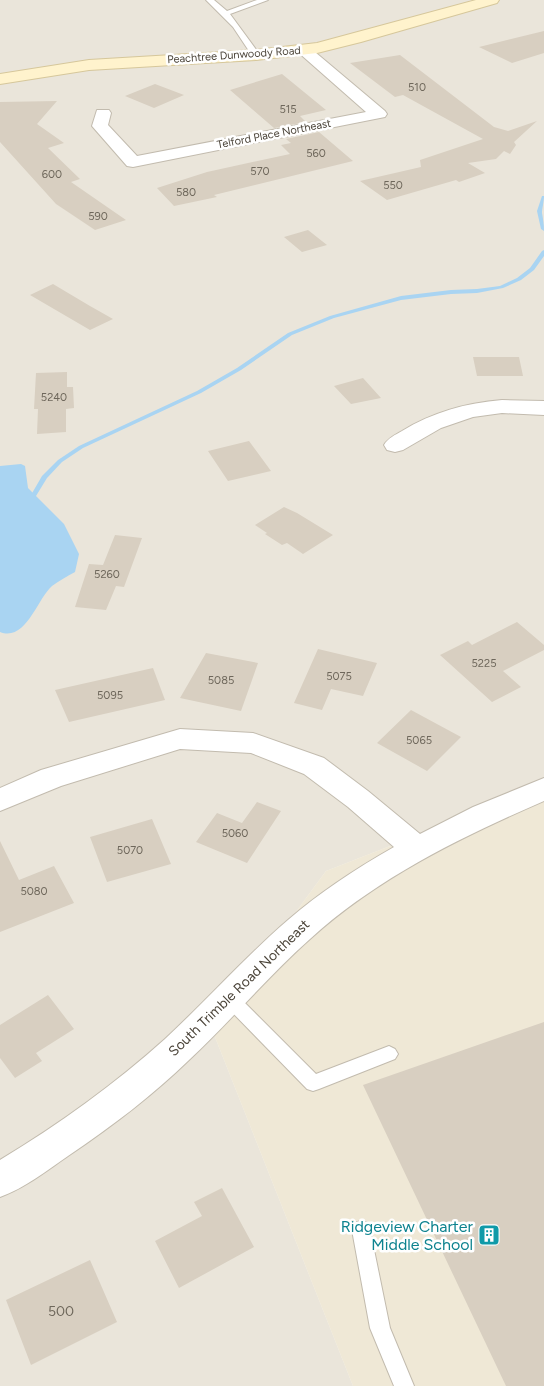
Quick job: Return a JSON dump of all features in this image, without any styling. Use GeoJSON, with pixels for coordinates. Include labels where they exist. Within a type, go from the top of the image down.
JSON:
{"type":"FeatureCollection","features":[{"type":"Feature","properties":{"kind":"main road","name":"Peachtree Dunwoody Road"},"geometry":{"type":"LineString","coordinates":[[0,79],[97,65],[256,55],[304,50],[356,39],[492,0]]}},
{"type":"Feature","properties":{"kind":"street","name":"Telford Place Northeast"},"geometry":{"type":"LineString","coordinates":[[104,113],[100,126],[133,162],[379,114],[304,50]]}},
{"type":"Feature","properties":{"kind":"street"},"geometry":{"type":"LineString","coordinates":[[395,445],[433,423],[460,414],[494,407],[544,408]]}},
{"type":"Feature","properties":{"kind":"street"},"geometry":{"type":"LineString","coordinates":[[0,800],[51,778],[180,739],[253,743],[314,766],[358,799],[416,848]]}},
{"type":"Feature","properties":{"kind":"street","name":"South Trimble Road Northeast"},"geometry":{"type":"LineString","coordinates":[[0,1180],[84,1126],[141,1081],[193,1034],[264,960],[315,916],[364,880],[416,848],[474,819],[544,790]]}},
{"type":"Feature","properties":{"kind":"lane"},"geometry":{"type":"LineString","coordinates":[[210,0],[227,13],[256,55]]}},
{"type":"Feature","properties":{"kind":"lane"},"geometry":{"type":"LineString","coordinates":[[227,13],[264,0]]}},
{"type":"Feature","properties":{"kind":"lane"},"geometry":{"type":"LineString","coordinates":[[228,998],[313,1083],[389,1054]]}},
{"type":"Feature","properties":{"kind":"lane"},"geometry":{"type":"LineString","coordinates":[[361,1230],[380,1328],[404,1386]]}},
{"type":"Feature","properties":{"kind":"shaded area"},"geometry":{"type":"Polygon","coordinates":[[[0,0],[544,0],[544,783],[534,790],[326,871],[211,1027],[353,1386],[0,1386],[0,0]]]}},
{"type":"Feature","properties":{"kind":"shaded area"},"geometry":{"type":"Polygon","coordinates":[[[544,783],[544,1386],[353,1386],[211,1027],[326,871],[534,790],[544,783]]]}},
{"type":"Feature","properties":{"kind":"water"},"geometry":{"type":"Polygon","coordinates":[[[21,464],[25,466],[28,488],[64,524],[79,554],[75,572],[52,586],[24,625],[17,631],[9,633],[0,632],[0,466],[21,464]]]}},
{"type":"Feature","properties":{"kind":"building"},"geometry":{"type":"Polygon","coordinates":[[[544,31],[544,53],[512,63],[479,47],[544,31]]]}},
{"type":"Feature","properties":{"kind":"building"},"geometry":{"type":"Polygon","coordinates":[[[400,55],[494,127],[508,131],[537,121],[514,142],[516,145],[510,154],[504,151],[496,159],[468,163],[485,173],[459,182],[456,180],[387,200],[360,181],[421,167],[420,160],[483,139],[403,95],[395,97],[350,63],[400,55]]]}},
{"type":"Feature","properties":{"kind":"building"},"geometry":{"type":"Polygon","coordinates":[[[282,74],[326,110],[300,116],[306,122],[274,128],[230,90],[282,74]]]}},
{"type":"Feature","properties":{"kind":"building"},"geometry":{"type":"Polygon","coordinates":[[[155,84],[184,95],[154,108],[125,96],[155,84]]]}},
{"type":"Feature","properties":{"kind":"building"},"geometry":{"type":"Polygon","coordinates":[[[57,101],[37,124],[64,143],[48,148],[80,179],[71,182],[126,220],[95,230],[56,204],[0,142],[0,102],[57,101]]]}},
{"type":"Feature","properties":{"kind":"building"},"geometry":{"type":"Polygon","coordinates":[[[319,132],[353,161],[214,195],[217,197],[174,206],[157,188],[207,172],[290,154],[281,145],[291,143],[286,139],[319,132]]]}},
{"type":"Feature","properties":{"kind":"building"},"geometry":{"type":"Polygon","coordinates":[[[308,230],[327,245],[302,252],[284,237],[308,230]]]}},
{"type":"Feature","properties":{"kind":"building"},"geometry":{"type":"Polygon","coordinates":[[[53,284],[113,319],[90,330],[30,295],[53,284]]]}},
{"type":"Feature","properties":{"kind":"building"},"geometry":{"type":"Polygon","coordinates":[[[473,357],[519,357],[523,376],[477,376],[473,357]]]}},
{"type":"Feature","properties":{"kind":"building"},"geometry":{"type":"Polygon","coordinates":[[[67,372],[67,387],[73,387],[74,408],[66,409],[66,432],[37,434],[38,409],[34,409],[36,373],[67,372]]]}},
{"type":"Feature","properties":{"kind":"building"},"geometry":{"type":"Polygon","coordinates":[[[363,378],[381,398],[351,404],[334,386],[363,378]]]}},
{"type":"Feature","properties":{"kind":"building"},"geometry":{"type":"Polygon","coordinates":[[[249,441],[271,471],[228,481],[208,451],[249,441]]]}},
{"type":"Feature","properties":{"kind":"building"},"geometry":{"type":"Polygon","coordinates":[[[284,507],[333,535],[303,554],[287,543],[282,545],[255,525],[284,507]]]}},
{"type":"Feature","properties":{"kind":"building"},"geometry":{"type":"Polygon","coordinates":[[[115,535],[142,538],[124,587],[116,586],[106,610],[75,607],[89,564],[103,565],[115,535]]]}},
{"type":"Feature","properties":{"kind":"building"},"geometry":{"type":"Polygon","coordinates":[[[517,622],[544,645],[544,650],[503,671],[521,687],[492,702],[440,655],[468,641],[472,645],[517,622]]]}},
{"type":"Feature","properties":{"kind":"building"},"geometry":{"type":"Polygon","coordinates":[[[318,649],[377,663],[363,696],[331,689],[322,710],[294,703],[318,649]]]}},
{"type":"Feature","properties":{"kind":"building"},"geometry":{"type":"Polygon","coordinates":[[[206,653],[258,663],[241,711],[180,698],[206,653]]]}},
{"type":"Feature","properties":{"kind":"building"},"geometry":{"type":"Polygon","coordinates":[[[153,668],[165,700],[69,722],[55,690],[153,668]]]}},
{"type":"Feature","properties":{"kind":"building"},"geometry":{"type":"Polygon","coordinates":[[[411,710],[461,737],[427,771],[377,743],[411,710]]]}},
{"type":"Feature","properties":{"kind":"building"},"geometry":{"type":"Polygon","coordinates":[[[257,802],[281,811],[247,863],[196,842],[217,813],[242,823],[257,802]]]}},
{"type":"Feature","properties":{"kind":"building"},"geometry":{"type":"Polygon","coordinates":[[[152,819],[171,864],[107,882],[90,837],[152,819]]]}},
{"type":"Feature","properties":{"kind":"building"},"geometry":{"type":"Polygon","coordinates":[[[0,841],[19,880],[54,866],[74,903],[0,932],[0,841]]]}},
{"type":"Feature","properties":{"kind":"building"},"geometry":{"type":"Polygon","coordinates":[[[48,995],[74,1029],[36,1053],[42,1061],[15,1078],[0,1058],[0,1025],[48,995]]]}},
{"type":"Feature","properties":{"kind":"building","name":"Ridgeview Charter Middle School"},"geometry":{"type":"Polygon","coordinates":[[[544,1022],[544,1386],[506,1386],[363,1085],[544,1022]]]}},
{"type":"Feature","properties":{"kind":"building"},"geometry":{"type":"Polygon","coordinates":[[[222,1188],[254,1247],[179,1288],[155,1241],[202,1216],[194,1202],[222,1188]]]}},
{"type":"Feature","properties":{"kind":"building"},"geometry":{"type":"Polygon","coordinates":[[[90,1260],[117,1322],[31,1365],[6,1300],[90,1260]]]}},
{"type":"Feature","properties":{"kind":"waterway"},"geometry":{"type":"LineString","coordinates":[[544,197],[539,211],[544,229]]}},
{"type":"Feature","properties":{"kind":"waterway"},"geometry":{"type":"LineString","coordinates":[[34,495],[44,477],[60,461],[81,447],[199,392],[239,369],[290,334],[332,317],[401,298],[501,287],[519,279],[532,269],[544,252]]}},
{"type":"Feature","properties":{"kind":"place","name":"Ridgeview Charter Middle School"},"geometry":{"type":"Point","coordinates":[489,1235]}}]}
